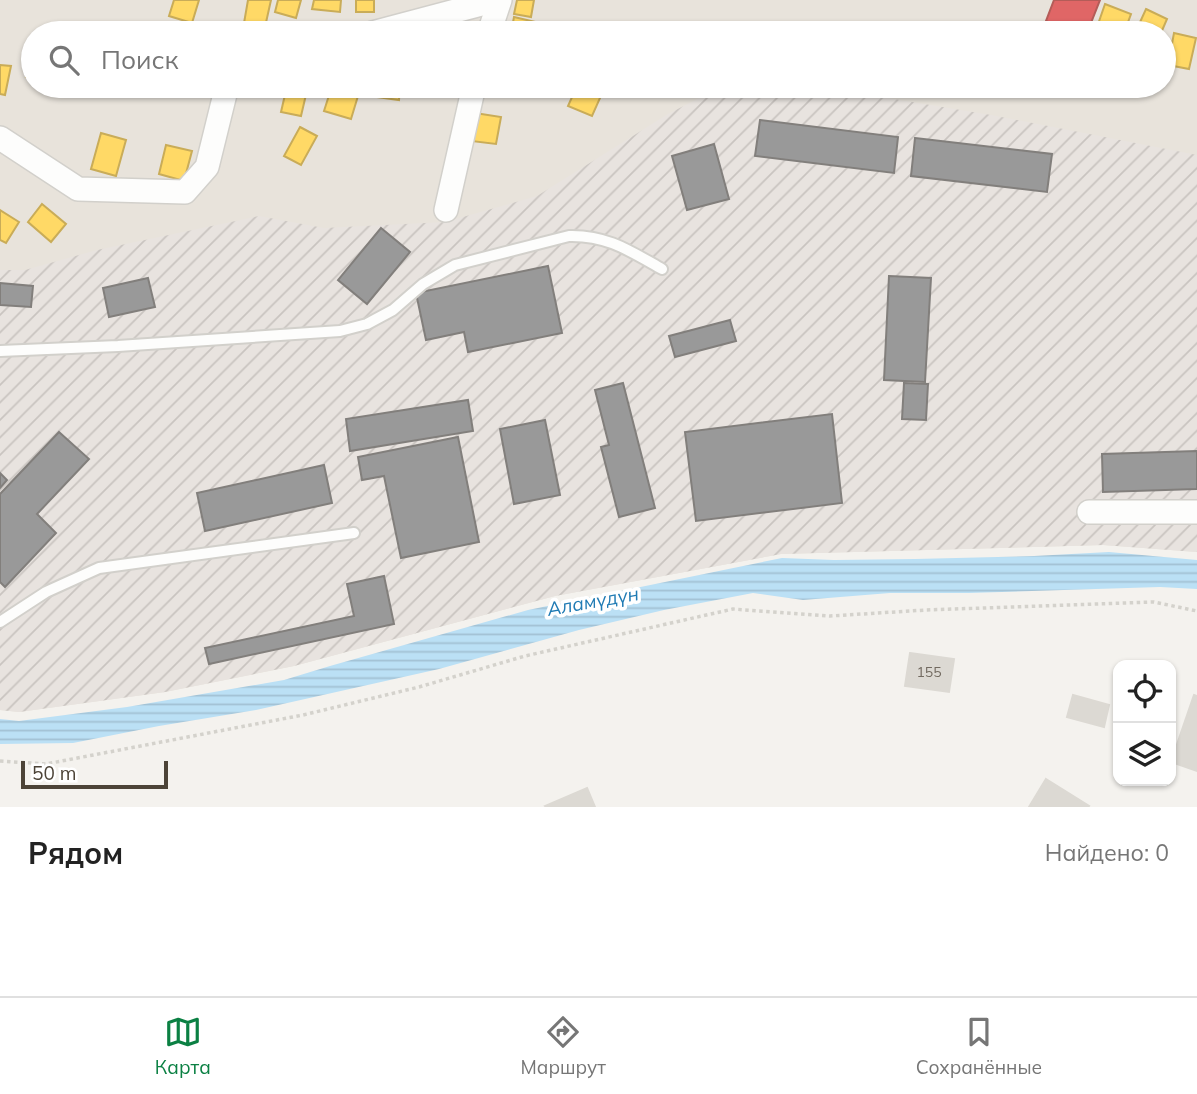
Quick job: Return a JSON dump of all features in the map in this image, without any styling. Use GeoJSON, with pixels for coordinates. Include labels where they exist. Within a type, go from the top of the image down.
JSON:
{"type":"FeatureCollection","features":[{"type":"Feature","properties":{"kind":"street"},"geometry":{"type":"LineString","coordinates":[[418,21],[498,0],[492,21]]}},
{"type":"Feature","properties":{"kind":"street"},"geometry":{"type":"LineString","coordinates":[[0,138],[78,189],[185,192],[207,167],[224,98]]}},
{"type":"Feature","properties":{"kind":"street"},"geometry":{"type":"LineString","coordinates":[[446,210],[471,98]]}},
{"type":"Feature","properties":{"kind":"street"},"geometry":{"type":"LineString","coordinates":[[1089,512],[1197,513]]}},
{"type":"Feature","properties":{"kind":"lane"},"geometry":{"type":"LineString","coordinates":[[0,351],[340,331],[367,324],[393,310],[422,284],[455,265],[569,236],[587,235],[617,244],[662,269]]}},
{"type":"Feature","properties":{"kind":"lane"},"geometry":{"type":"LineString","coordinates":[[0,622],[46,592],[99,568],[354,533]]}},
{"type":"Feature","properties":{"kind":"path"},"geometry":{"type":"LineString","coordinates":[[0,761],[46,764],[303,715],[419,687],[525,656],[733,609],[830,616],[1154,602],[1197,611]]}},
{"type":"Feature","properties":{"kind":"shaded area","name":"Аламүдүн"},"geometry":{"type":"Polygon","coordinates":[[[0,0],[1197,0],[1197,552],[1103,545],[781,554],[555,596],[294,666],[165,692],[19,712],[0,710],[0,0]]]}},
{"type":"Feature","properties":{"kind":"shaded area","name":"Аламүдүн"},"geometry":{"type":"Polygon","coordinates":[[[699,98],[888,98],[1197,155],[1197,552],[1103,545],[781,554],[555,596],[294,666],[165,692],[19,712],[0,710],[0,270],[25,270],[97,250],[259,216],[324,228],[445,222],[537,196],[668,114],[699,98]]]}},
{"type":"Feature","properties":{"kind":"water"},"geometry":{"type":"Polygon","coordinates":[[[1109,552],[1197,560],[1197,589],[1160,587],[890,593],[803,600],[753,593],[579,630],[439,669],[256,710],[73,743],[0,744],[0,719],[19,721],[127,707],[284,680],[528,610],[782,558],[915,559],[1109,552]]]}},
{"type":"Feature","properties":{"kind":"building: Жильё"},"geometry":{"type":"Polygon","coordinates":[[[174,0],[199,0],[193,21],[169,16],[174,0]]]}},
{"type":"Feature","properties":{"kind":"building: Жильё"},"geometry":{"type":"Polygon","coordinates":[[[248,0],[271,0],[266,21],[244,21],[248,0]]]}},
{"type":"Feature","properties":{"kind":"building: Жильё"},"geometry":{"type":"Polygon","coordinates":[[[278,0],[301,0],[296,18],[275,12],[278,0]]]}},
{"type":"Feature","properties":{"kind":"building: Жильё"},"geometry":{"type":"Polygon","coordinates":[[[314,0],[341,0],[340,12],[312,9],[314,0]]]}},
{"type":"Feature","properties":{"kind":"building: Жильё"},"geometry":{"type":"Polygon","coordinates":[[[356,0],[374,0],[374,12],[356,12],[356,0]]]}},
{"type":"Feature","properties":{"kind":"building: Жильё"},"geometry":{"type":"Polygon","coordinates":[[[517,0],[534,0],[531,17],[514,14],[517,0]]]}},
{"type":"Feature","properties":{"kind":"building: Жильё"},"geometry":{"type":"Polygon","coordinates":[[[1105,4],[1131,14],[1128,21],[1099,21],[1105,4]]]}},
{"type":"Feature","properties":{"kind":"building: Жильё"},"geometry":{"type":"Polygon","coordinates":[[[1146,9],[1167,19],[1166,21],[1140,21],[1146,9]]]}},
{"type":"Feature","properties":{"kind":"building: Жильё"},"geometry":{"type":"Polygon","coordinates":[[[514,17],[531,21],[513,21],[514,17]]]}},
{"type":"Feature","properties":{"kind":"building: Жильё"},"geometry":{"type":"Polygon","coordinates":[[[1176,33],[1196,38],[1189,69],[1176,67],[1176,33]]]}},
{"type":"Feature","properties":{"kind":"building: Жильё"},"geometry":{"type":"Polygon","coordinates":[[[0,65],[11,66],[5,95],[0,94],[0,65]]]}},
{"type":"Feature","properties":{"kind":"building: Жильё"},"geometry":{"type":"Polygon","coordinates":[[[284,98],[305,98],[301,116],[281,112],[284,98]]]}},
{"type":"Feature","properties":{"kind":"building: Жильё"},"geometry":{"type":"Polygon","coordinates":[[[328,98],[357,98],[351,119],[324,111],[328,98]]]}},
{"type":"Feature","properties":{"kind":"building: Жильё"},"geometry":{"type":"Polygon","coordinates":[[[572,98],[600,98],[592,116],[568,106],[572,98]]]}},
{"type":"Feature","properties":{"kind":"building: Жильё"},"geometry":{"type":"Polygon","coordinates":[[[475,113],[501,117],[496,144],[471,141],[475,113]]]}},
{"type":"Feature","properties":{"kind":"building: Жильё"},"geometry":{"type":"Polygon","coordinates":[[[300,127],[317,136],[301,165],[284,156],[300,127]]]}},
{"type":"Feature","properties":{"kind":"building: Жильё"},"geometry":{"type":"Polygon","coordinates":[[[101,133],[126,140],[116,176],[91,169],[101,133]]]}},
{"type":"Feature","properties":{"kind":"building: Жильё"},"geometry":{"type":"Polygon","coordinates":[[[166,145],[192,151],[184,181],[159,174],[166,145]]]}},
{"type":"Feature","properties":{"kind":"building: Жильё"},"geometry":{"type":"Polygon","coordinates":[[[42,204],[66,224],[51,242],[28,222],[42,204]]]}},
{"type":"Feature","properties":{"kind":"building: Жильё"},"geometry":{"type":"Polygon","coordinates":[[[0,210],[19,222],[6,243],[0,240],[0,210]]]}},
{"type":"Feature","properties":{"kind":"building: Торговля"},"geometry":{"type":"Polygon","coordinates":[[[1054,0],[1100,0],[1092,21],[1046,21],[1054,0]]]}},
{"type":"Feature","properties":{"kind":"building: Промзона"},"geometry":{"type":"Polygon","coordinates":[[[760,120],[898,137],[894,173],[755,156],[760,120]]]}},
{"type":"Feature","properties":{"kind":"building: Промзона"},"geometry":{"type":"Polygon","coordinates":[[[915,138],[1052,154],[1047,192],[911,176],[915,138]]]}},
{"type":"Feature","properties":{"kind":"building: Промзона"},"geometry":{"type":"Polygon","coordinates":[[[714,144],[729,199],[687,210],[672,156],[714,144]]]}},
{"type":"Feature","properties":{"kind":"building: Промзона"},"geometry":{"type":"Polygon","coordinates":[[[381,228],[410,252],[367,304],[338,280],[381,228]]]}},
{"type":"Feature","properties":{"kind":"building: Промзона"},"geometry":{"type":"Polygon","coordinates":[[[548,266],[562,333],[468,352],[464,332],[426,340],[416,293],[548,266]]]}},
{"type":"Feature","properties":{"kind":"building: Промзона"},"geometry":{"type":"Polygon","coordinates":[[[889,276],[931,278],[925,382],[884,380],[889,276]]]}},
{"type":"Feature","properties":{"kind":"building: Промзона"},"geometry":{"type":"Polygon","coordinates":[[[148,278],[155,307],[109,317],[103,288],[148,278]]]}},
{"type":"Feature","properties":{"kind":"building: Промзона"},"geometry":{"type":"Polygon","coordinates":[[[0,283],[33,286],[31,307],[0,305],[0,283]]]}},
{"type":"Feature","properties":{"kind":"building: Промзона"},"geometry":{"type":"Polygon","coordinates":[[[730,320],[736,341],[675,357],[669,336],[730,320]]]}},
{"type":"Feature","properties":{"kind":"building: Промзона"},"geometry":{"type":"Polygon","coordinates":[[[623,383],[655,508],[619,517],[601,447],[609,445],[595,390],[623,383]]]}},
{"type":"Feature","properties":{"kind":"building: Промзона"},"geometry":{"type":"Polygon","coordinates":[[[904,383],[928,384],[926,420],[902,419],[904,383]]]}},
{"type":"Feature","properties":{"kind":"building: Промзона"},"geometry":{"type":"Polygon","coordinates":[[[468,400],[473,431],[350,451],[346,419],[468,400]]]}},
{"type":"Feature","properties":{"kind":"building: Промзона"},"geometry":{"type":"Polygon","coordinates":[[[832,414],[842,503],[696,521],[685,432],[832,414]]]}},
{"type":"Feature","properties":{"kind":"building: Промзона"},"geometry":{"type":"Polygon","coordinates":[[[545,420],[560,495],[514,504],[500,429],[545,420]]]}},
{"type":"Feature","properties":{"kind":"building: Промзона"},"geometry":{"type":"Polygon","coordinates":[[[59,432],[89,459],[37,514],[56,533],[5,587],[0,582],[0,494],[59,432]]]}},
{"type":"Feature","properties":{"kind":"building: Промзона"},"geometry":{"type":"Polygon","coordinates":[[[458,437],[479,542],[401,558],[384,476],[362,480],[358,457],[458,437]]]}},
{"type":"Feature","properties":{"kind":"building: Промзона"},"geometry":{"type":"Polygon","coordinates":[[[1197,451],[1197,489],[1103,492],[1102,454],[1197,451]]]}},
{"type":"Feature","properties":{"kind":"building: Промзона"},"geometry":{"type":"Polygon","coordinates":[[[324,465],[332,503],[205,531],[197,493],[324,465]]]}},
{"type":"Feature","properties":{"kind":"building: Промзона"},"geometry":{"type":"Polygon","coordinates":[[[0,473],[7,480],[0,488],[0,473]]]}},
{"type":"Feature","properties":{"kind":"building: Промзона"},"geometry":{"type":"Polygon","coordinates":[[[384,576],[394,624],[209,664],[205,648],[354,616],[347,584],[384,576]]]}},
{"type":"Feature","properties":{"kind":"building: Прочее"},"geometry":{"type":"Polygon","coordinates":[[[910,653],[954,659],[949,692],[905,686],[910,653]]]}},
{"type":"Feature","properties":{"kind":"building: Прочее"},"geometry":{"type":"Polygon","coordinates":[[[1073,695],[1109,705],[1104,727],[1067,717],[1073,695]]]}},
{"type":"Feature","properties":{"kind":"building: Прочее"},"geometry":{"type":"Polygon","coordinates":[[[1194,695],[1197,696],[1197,771],[1176,764],[1176,747],[1194,695]]]}},
{"type":"Feature","properties":{"kind":"building: Прочее"},"geometry":{"type":"Polygon","coordinates":[[[1046,779],[1089,806],[1029,807],[1046,779]]]}},
{"type":"Feature","properties":{"kind":"building: Прочее"},"geometry":{"type":"Polygon","coordinates":[[[587,788],[595,807],[545,806],[587,788]]]}}]}
